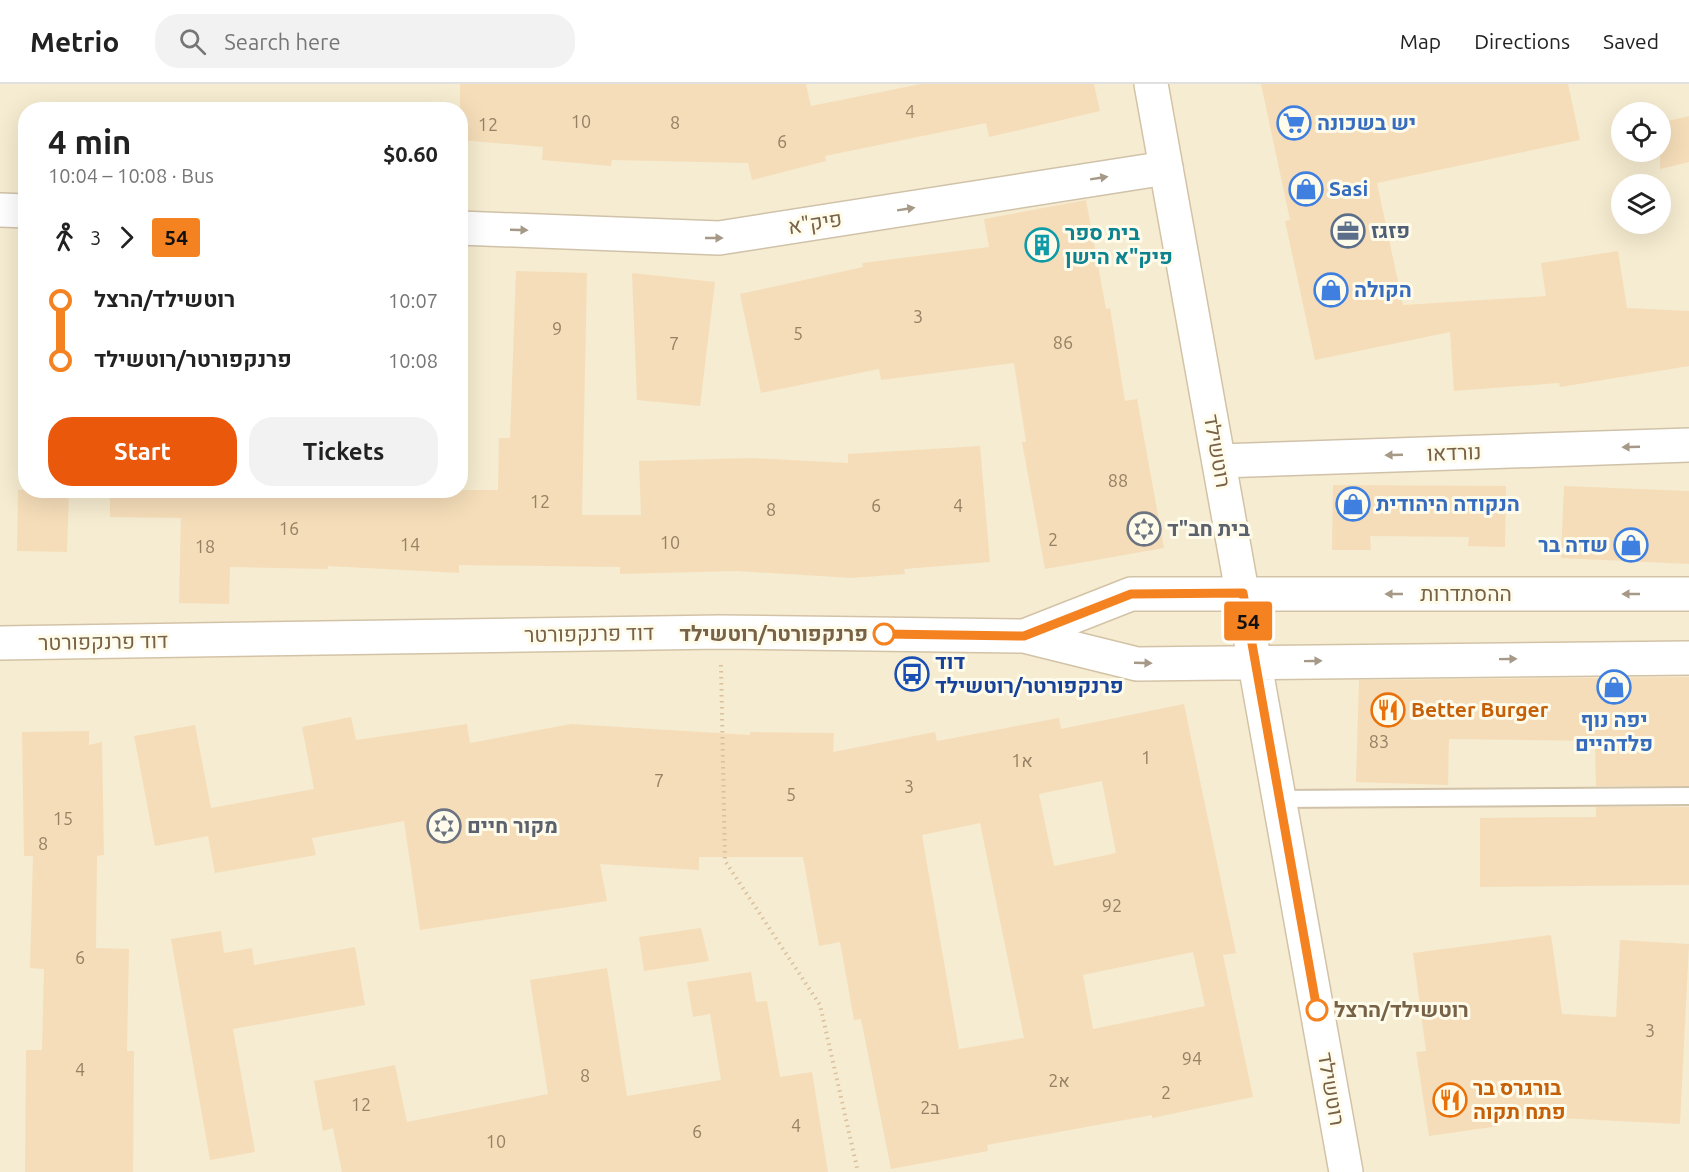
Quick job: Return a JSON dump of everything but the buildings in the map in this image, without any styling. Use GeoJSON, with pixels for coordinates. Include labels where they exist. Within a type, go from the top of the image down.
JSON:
{"type":"FeatureCollection","features":[{"type":"Feature","properties":{"kind":"street","name":"רוטשילד"},"geometry":{"type":"LineString","coordinates":[[1151,84],[1346,1172]]}},
{"type":"Feature","properties":{"kind":"street","name":"פיק\"א"},"geometry":{"type":"LineString","coordinates":[[468,228],[719,238],[1166,168]]}},
{"type":"Feature","properties":{"kind":"street"},"geometry":{"type":"LineString","coordinates":[[0,210],[18,211]]}},
{"type":"Feature","properties":{"kind":"street","name":"נורדאו"},"geometry":{"type":"LineString","coordinates":[[1219,461],[1689,445]]}},
{"type":"Feature","properties":{"kind":"street","name":"ההסתדרות"},"geometry":{"type":"LineString","coordinates":[[1243,593],[1689,594]]}},
{"type":"Feature","properties":{"kind":"street","name":"דוד פרנקפורטר"},"geometry":{"type":"LineString","coordinates":[[0,643],[720,632],[1024,636],[1131,594],[1243,593]]}},
{"type":"Feature","properties":{"kind":"street"},"geometry":{"type":"LineString","coordinates":[[1024,636],[1137,664],[1689,658]]}},
{"type":"Feature","properties":{"kind":"lane"},"geometry":{"type":"LineString","coordinates":[[1279,799],[1689,796]]}},
{"type":"Feature","properties":{"kind":"path"},"geometry":{"type":"LineString","coordinates":[[720,632],[725,861],[820,1005],[858,1172]]}},
{"type":"Feature","properties":{"kind":"shaded area"},"geometry":{"type":"Polygon","coordinates":[[[0,84],[1689,84],[1689,1172],[0,1172],[0,84]]]}},
{"type":"Feature","properties":{"kind":"bus line","name":"54"},"geometry":{"type":"LineString","coordinates":[[884,634],[1024,636],[1131,594],[1243,593],[1317,1010]]}},
{"type":"Feature","properties":{"kind":"place","name":"יש בשכונה"},"geometry":{"type":"Point","coordinates":[1294,123]}},
{"type":"Feature","properties":{"kind":"place","name":"Sasi"},"geometry":{"type":"Point","coordinates":[1306,189]}},
{"type":"Feature","properties":{"kind":"place","name":"פזגז"},"geometry":{"type":"Point","coordinates":[1348,231]}},
{"type":"Feature","properties":{"kind":"place","name":"בית ספר פיק\"א הישן"},"geometry":{"type":"Point","coordinates":[1042,245]}},
{"type":"Feature","properties":{"kind":"place","name":"הקולה"},"geometry":{"type":"Point","coordinates":[1331,290]}},
{"type":"Feature","properties":{"kind":"place","name":"הנקודה היהודית"},"geometry":{"type":"Point","coordinates":[1353,504]}},
{"type":"Feature","properties":{"kind":"place","name":"בית חב\"ד"},"geometry":{"type":"Point","coordinates":[1144,529]}},
{"type":"Feature","properties":{"kind":"place","name":"שדה בר"},"geometry":{"type":"Point","coordinates":[1631,545]}},
{"type":"Feature","properties":{"kind":"place","name":"פרנקפורטר/רוטשילד"},"geometry":{"type":"Point","coordinates":[884,634]}},
{"type":"Feature","properties":{"kind":"place","name":"דוד פרנקפורטר/רוטשילד"},"geometry":{"type":"Point","coordinates":[912,674]}},
{"type":"Feature","properties":{"kind":"place","name":"יפה נוף פלדהיים"},"geometry":{"type":"Point","coordinates":[1614,687]}},
{"type":"Feature","properties":{"kind":"place","name":"Better Burger"},"geometry":{"type":"Point","coordinates":[1388,710]}},
{"type":"Feature","properties":{"kind":"place","name":"מקור חיים"},"geometry":{"type":"Point","coordinates":[444,826]}},
{"type":"Feature","properties":{"kind":"place","name":"רוטשילד/הרצל"},"geometry":{"type":"Point","coordinates":[1317,1010]}},
{"type":"Feature","properties":{"kind":"place","name":"בורגרס בר פתח תקוה"},"geometry":{"type":"Point","coordinates":[1450,1100]}}]}
